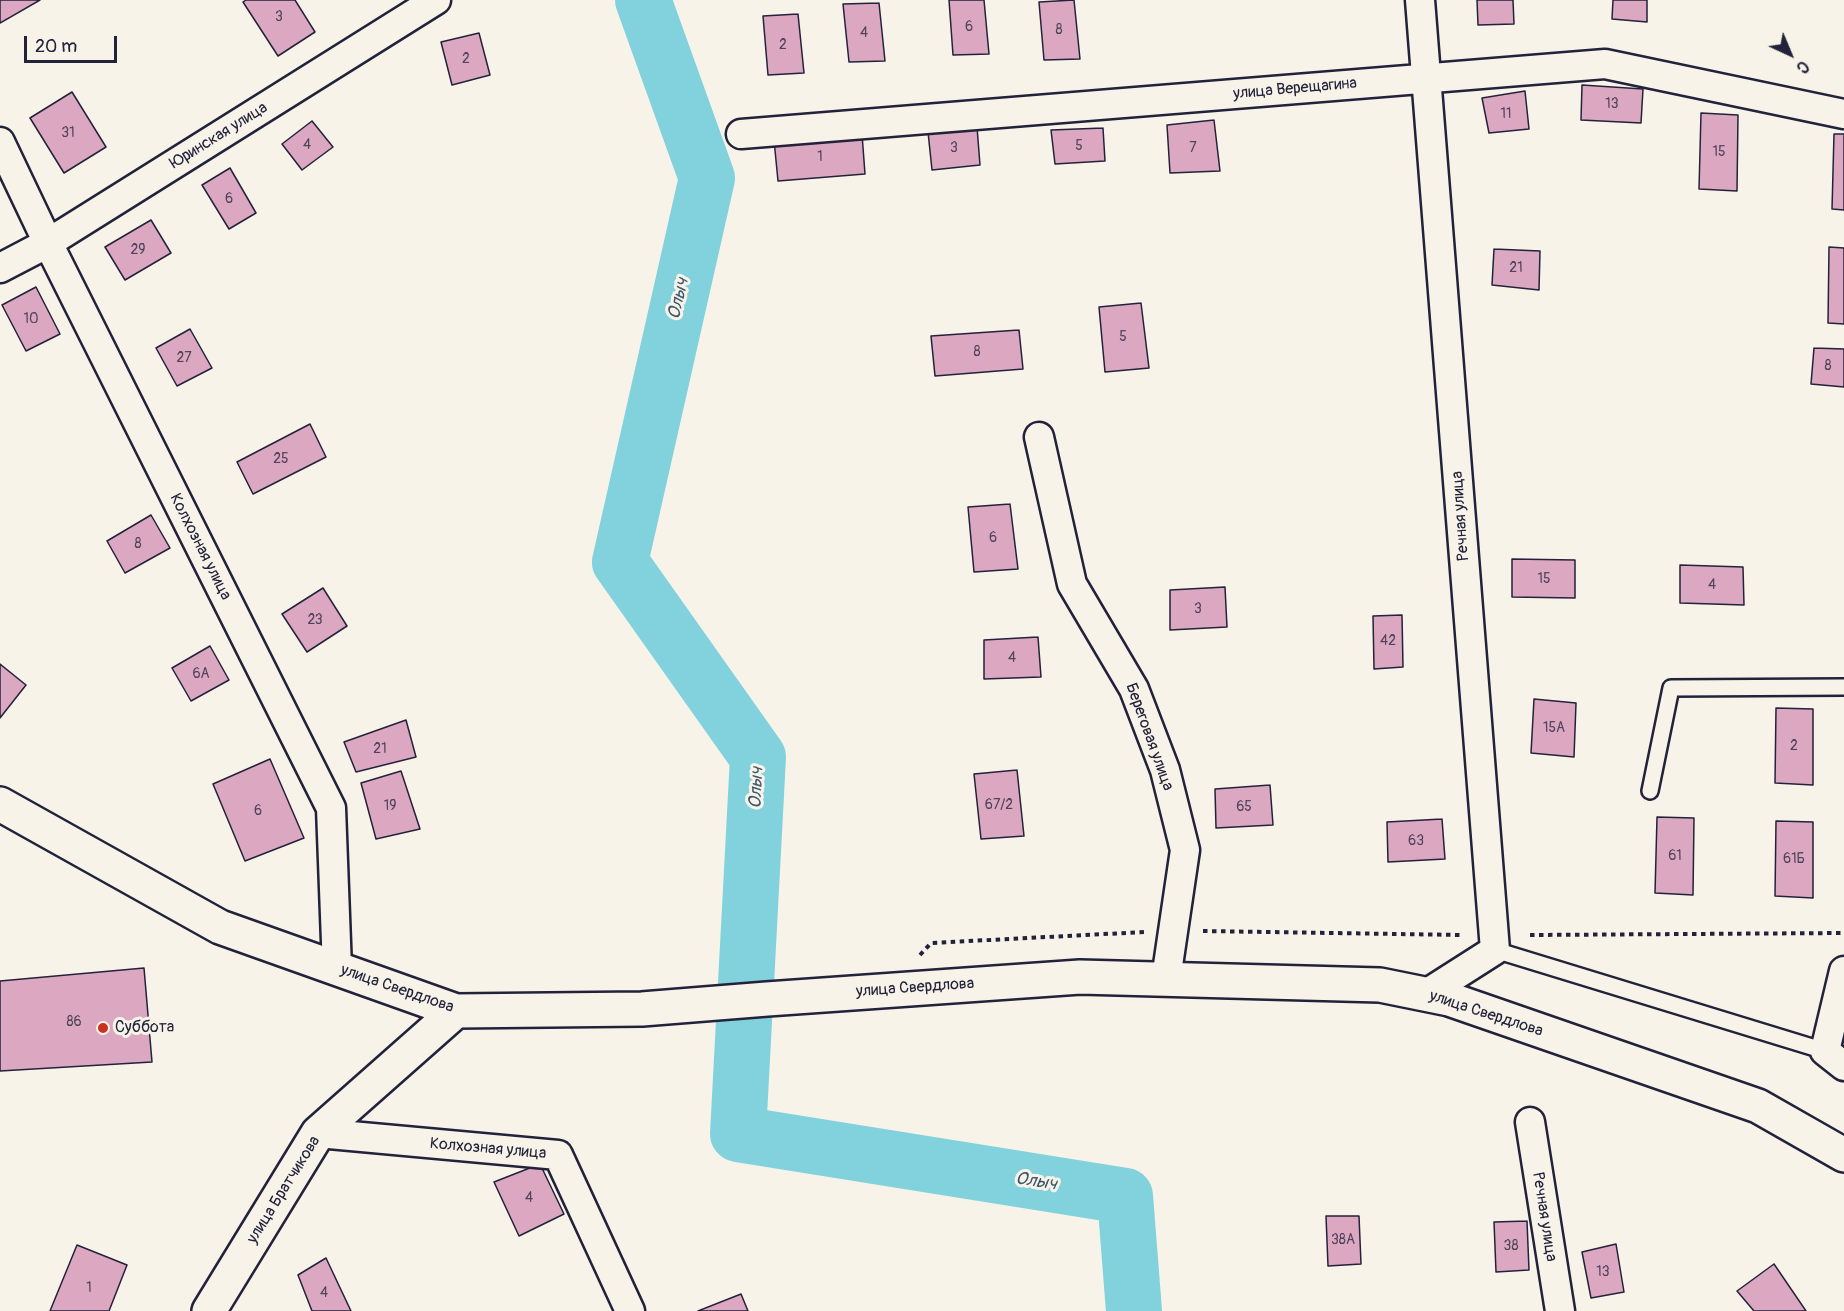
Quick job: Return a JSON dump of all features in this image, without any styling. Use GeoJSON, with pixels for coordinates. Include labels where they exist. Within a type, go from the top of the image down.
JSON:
{"type":"FeatureCollection","features":[{"type":"Feature","properties":{"kind":"main road","name":"улица Свердлова"},"geometry":{"type":"LineString","coordinates":[[0,804],[219,927],[456,1011],[642,1010],[1080,977],[1380,985],[1449,999],[1758,1106],[1844,1155]]}},
{"type":"Feature","properties":{"kind":"main road","name":"улица Братчикова"},"geometry":{"type":"LineString","coordinates":[[209,1311],[318,1133],[456,1011]]}},
{"type":"Feature","properties":{"kind":"street","name":"Юринская улица"},"geometry":{"type":"LineString","coordinates":[[0,268],[48,243],[436,0]]}},
{"type":"Feature","properties":{"kind":"street","name":"Речная улица"},"geometry":{"type":"LineString","coordinates":[[1420,0],[1495,943]]}},
{"type":"Feature","properties":{"kind":"street","name":"улица Верещагина"},"geometry":{"type":"LineString","coordinates":[[741,134],[1605,64],[1844,114]]}},
{"type":"Feature","properties":{"kind":"street","name":"Колхозная улица"},"geometry":{"type":"LineString","coordinates":[[0,142],[48,243],[331,808],[337,969]]}},
{"type":"Feature","properties":{"kind":"street","name":"Береговая улица"},"geometry":{"type":"LineString","coordinates":[[1039,437],[1072,584],[1134,689],[1165,770],[1185,850],[1166,980]]}},
{"type":"Feature","properties":{"kind":"street"},"geometry":{"type":"LineString","coordinates":[[1426,994],[1495,943]]}},
{"type":"Feature","properties":{"kind":"street"},"geometry":{"type":"LineString","coordinates":[[1835,1058],[1844,971]]}},
{"type":"Feature","properties":{"kind":"street","name":"Речная улица"},"geometry":{"type":"LineString","coordinates":[[1530,1122],[1560,1311]]}},
{"type":"Feature","properties":{"kind":"street","name":"Колхозная улица"},"geometry":{"type":"LineString","coordinates":[[318,1133],[558,1155],[630,1311]]}},
{"type":"Feature","properties":{"kind":"lane"},"geometry":{"type":"LineString","coordinates":[[1650,791],[1671,688],[1844,687]]}},
{"type":"Feature","properties":{"kind":"lane"},"geometry":{"type":"LineString","coordinates":[[1495,943],[1835,1058]]}},
{"type":"Feature","properties":{"kind":"path"},"geometry":{"type":"LineString","coordinates":[[887,990],[931,943],[1173,930],[1495,943],[1844,933]]}},
{"type":"Feature","properties":{"kind":"building"},"geometry":{"type":"Polygon","coordinates":[[[0,0],[40,0],[0,23],[0,0]]]}},
{"type":"Feature","properties":{"kind":"building"},"geometry":{"type":"Polygon","coordinates":[[[246,0],[295,0],[315,32],[278,56],[243,2],[246,0]]]}},
{"type":"Feature","properties":{"kind":"building"},"geometry":{"type":"Polygon","coordinates":[[[949,0],[984,0],[989,54],[953,55],[949,0]]]}},
{"type":"Feature","properties":{"kind":"building"},"geometry":{"type":"Polygon","coordinates":[[[1074,0],[1080,59],[1044,60],[1039,2],[1074,0]]]}},
{"type":"Feature","properties":{"kind":"building"},"geometry":{"type":"Polygon","coordinates":[[[1477,0],[1513,0],[1514,24],[1478,25],[1477,0]]]}},
{"type":"Feature","properties":{"kind":"building"},"geometry":{"type":"Polygon","coordinates":[[[1613,0],[1647,0],[1647,22],[1612,19],[1613,0]]]}},
{"type":"Feature","properties":{"kind":"building"},"geometry":{"type":"Polygon","coordinates":[[[879,3],[885,61],[849,62],[843,4],[879,3]]]}},
{"type":"Feature","properties":{"kind":"building"},"geometry":{"type":"Polygon","coordinates":[[[798,14],[804,73],[768,75],[763,16],[798,14]]]}},
{"type":"Feature","properties":{"kind":"building"},"geometry":{"type":"Polygon","coordinates":[[[479,33],[490,75],[452,85],[441,42],[479,33]]]}},
{"type":"Feature","properties":{"kind":"building"},"geometry":{"type":"Polygon","coordinates":[[[1582,85],[1643,89],[1641,123],[1581,120],[1582,85]]]}},
{"type":"Feature","properties":{"kind":"building"},"geometry":{"type":"Polygon","coordinates":[[[1525,91],[1529,129],[1489,133],[1482,98],[1525,91]]]}},
{"type":"Feature","properties":{"kind":"building"},"geometry":{"type":"Polygon","coordinates":[[[72,92],[106,147],[64,173],[30,118],[72,92]]]}},
{"type":"Feature","properties":{"kind":"building"},"geometry":{"type":"Polygon","coordinates":[[[1701,113],[1738,115],[1737,191],[1699,189],[1701,113]]]}},
{"type":"Feature","properties":{"kind":"building"},"geometry":{"type":"Polygon","coordinates":[[[1214,120],[1220,171],[1170,173],[1167,125],[1214,120]]]}},
{"type":"Feature","properties":{"kind":"building"},"geometry":{"type":"Polygon","coordinates":[[[312,121],[333,147],[302,170],[282,144],[312,121]]]}},
{"type":"Feature","properties":{"kind":"building"},"geometry":{"type":"Polygon","coordinates":[[[977,127],[980,165],[932,170],[928,132],[977,127]]]}},
{"type":"Feature","properties":{"kind":"building"},"geometry":{"type":"Polygon","coordinates":[[[1103,128],[1105,161],[1055,164],[1051,130],[1103,128]]]}},
{"type":"Feature","properties":{"kind":"building"},"geometry":{"type":"Polygon","coordinates":[[[862,134],[865,174],[778,181],[774,140],[862,134]]]}},
{"type":"Feature","properties":{"kind":"building"},"geometry":{"type":"Polygon","coordinates":[[[1834,134],[1844,134],[1844,210],[1832,209],[1834,134]]]}},
{"type":"Feature","properties":{"kind":"building"},"geometry":{"type":"Polygon","coordinates":[[[230,168],[256,213],[229,229],[202,185],[230,168]]]}},
{"type":"Feature","properties":{"kind":"building"},"geometry":{"type":"Polygon","coordinates":[[[151,220],[171,253],[125,280],[105,247],[151,220]]]}},
{"type":"Feature","properties":{"kind":"building"},"geometry":{"type":"Polygon","coordinates":[[[1829,247],[1844,248],[1844,324],[1828,323],[1829,247]]]}},
{"type":"Feature","properties":{"kind":"building"},"geometry":{"type":"Polygon","coordinates":[[[1494,249],[1540,251],[1539,290],[1492,285],[1494,249]]]}},
{"type":"Feature","properties":{"kind":"building"},"geometry":{"type":"Polygon","coordinates":[[[36,287],[60,334],[26,351],[2,305],[36,287]]]}},
{"type":"Feature","properties":{"kind":"building"},"geometry":{"type":"Polygon","coordinates":[[[1141,303],[1149,368],[1105,372],[1099,307],[1141,303]]]}},
{"type":"Feature","properties":{"kind":"building"},"geometry":{"type":"Polygon","coordinates":[[[190,329],[212,368],[177,386],[156,348],[190,329]]]}},
{"type":"Feature","properties":{"kind":"building"},"geometry":{"type":"Polygon","coordinates":[[[1019,330],[1023,369],[935,376],[931,336],[1019,330]]]}},
{"type":"Feature","properties":{"kind":"building"},"geometry":{"type":"Polygon","coordinates":[[[1814,348],[1844,349],[1844,387],[1811,384],[1814,348]]]}},
{"type":"Feature","properties":{"kind":"building"},"geometry":{"type":"Polygon","coordinates":[[[310,424],[326,457],[253,494],[237,462],[310,424]]]}},
{"type":"Feature","properties":{"kind":"building"},"geometry":{"type":"Polygon","coordinates":[[[1010,504],[1018,569],[974,572],[968,507],[1010,504]]]}},
{"type":"Feature","properties":{"kind":"building"},"geometry":{"type":"Polygon","coordinates":[[[151,515],[170,548],[125,573],[107,541],[151,515]]]}},
{"type":"Feature","properties":{"kind":"building"},"geometry":{"type":"Polygon","coordinates":[[[1512,559],[1575,560],[1575,598],[1512,597],[1512,559]]]}},
{"type":"Feature","properties":{"kind":"building"},"geometry":{"type":"Polygon","coordinates":[[[1680,565],[1743,567],[1744,605],[1680,603],[1680,565]]]}},
{"type":"Feature","properties":{"kind":"building"},"geometry":{"type":"Polygon","coordinates":[[[1225,587],[1227,627],[1170,630],[1170,590],[1225,587]]]}},
{"type":"Feature","properties":{"kind":"building"},"geometry":{"type":"Polygon","coordinates":[[[323,588],[347,626],[307,652],[282,614],[323,588]]]}},
{"type":"Feature","properties":{"kind":"building"},"geometry":{"type":"Polygon","coordinates":[[[1402,615],[1403,667],[1374,669],[1373,616],[1402,615]]]}},
{"type":"Feature","properties":{"kind":"building"},"geometry":{"type":"Polygon","coordinates":[[[1038,637],[1041,677],[984,679],[984,640],[1038,637]]]}},
{"type":"Feature","properties":{"kind":"building"},"geometry":{"type":"Polygon","coordinates":[[[210,646],[229,680],[191,701],[172,668],[210,646]]]}},
{"type":"Feature","properties":{"kind":"building"},"geometry":{"type":"Polygon","coordinates":[[[0,664],[26,685],[0,718],[0,664]]]}},
{"type":"Feature","properties":{"kind":"building"},"geometry":{"type":"Polygon","coordinates":[[[1534,699],[1576,703],[1574,757],[1531,753],[1534,699]]]}},
{"type":"Feature","properties":{"kind":"building"},"geometry":{"type":"Polygon","coordinates":[[[1776,708],[1813,709],[1813,785],[1775,783],[1776,708]]]}},
{"type":"Feature","properties":{"kind":"building"},"geometry":{"type":"Polygon","coordinates":[[[406,720],[416,757],[356,772],[344,742],[406,720]]]}},
{"type":"Feature","properties":{"kind":"building"},"geometry":{"type":"Polygon","coordinates":[[[270,759],[304,838],[245,861],[213,784],[270,759]]]}},
{"type":"Feature","properties":{"kind":"building"},"geometry":{"type":"Polygon","coordinates":[[[1017,770],[1024,836],[981,839],[974,774],[1017,770]]]}},
{"type":"Feature","properties":{"kind":"building"},"geometry":{"type":"Polygon","coordinates":[[[401,771],[420,829],[376,839],[361,783],[401,771]]]}},
{"type":"Feature","properties":{"kind":"building"},"geometry":{"type":"Polygon","coordinates":[[[1270,785],[1273,825],[1216,828],[1215,789],[1270,785]]]}},
{"type":"Feature","properties":{"kind":"building"},"geometry":{"type":"Polygon","coordinates":[[[1657,817],[1694,818],[1693,895],[1655,893],[1657,817]]]}},
{"type":"Feature","properties":{"kind":"building"},"geometry":{"type":"Polygon","coordinates":[[[1442,819],[1445,859],[1388,862],[1387,822],[1442,819]]]}},
{"type":"Feature","properties":{"kind":"building"},"geometry":{"type":"Polygon","coordinates":[[[1776,821],[1813,822],[1813,898],[1775,896],[1776,821]]]}},
{"type":"Feature","properties":{"kind":"building"},"geometry":{"type":"Polygon","coordinates":[[[144,968],[152,1062],[0,1071],[0,981],[144,968]]]}},
{"type":"Feature","properties":{"kind":"building"},"geometry":{"type":"Polygon","coordinates":[[[540,1164],[564,1214],[519,1236],[494,1182],[540,1164]]]}},
{"type":"Feature","properties":{"kind":"building"},"geometry":{"type":"Polygon","coordinates":[[[1326,1216],[1359,1216],[1361,1264],[1328,1266],[1326,1216]]]}},
{"type":"Feature","properties":{"kind":"building"},"geometry":{"type":"Polygon","coordinates":[[[1527,1221],[1529,1270],[1496,1272],[1494,1222],[1527,1221]]]}},
{"type":"Feature","properties":{"kind":"building"},"geometry":{"type":"Polygon","coordinates":[[[1616,1244],[1624,1292],[1591,1298],[1582,1252],[1616,1244]]]}},
{"type":"Feature","properties":{"kind":"building"},"geometry":{"type":"Polygon","coordinates":[[[77,1245],[127,1265],[109,1311],[50,1311],[77,1245]]]}},
{"type":"Feature","properties":{"kind":"building"},"geometry":{"type":"Polygon","coordinates":[[[326,1258],[351,1311],[312,1311],[298,1275],[326,1258]]]}},
{"type":"Feature","properties":{"kind":"building"},"geometry":{"type":"Polygon","coordinates":[[[1774,1264],[1806,1311],[1754,1311],[1737,1291],[1774,1264]]]}},
{"type":"Feature","properties":{"kind":"building"},"geometry":{"type":"Polygon","coordinates":[[[741,1294],[748,1311],[698,1311],[741,1294]]]}},
{"type":"Feature","properties":{"kind":"waterway","name":"Олыч"},"geometry":{"type":"LineString","coordinates":[[643,0],[707,178],[620,562],[758,757],[738,1134],[1125,1196],[1134,1311]]}},
{"type":"Feature","properties":{"kind":"place","name":"Суббота"},"geometry":{"type":"Point","coordinates":[103,1028]}}]}
